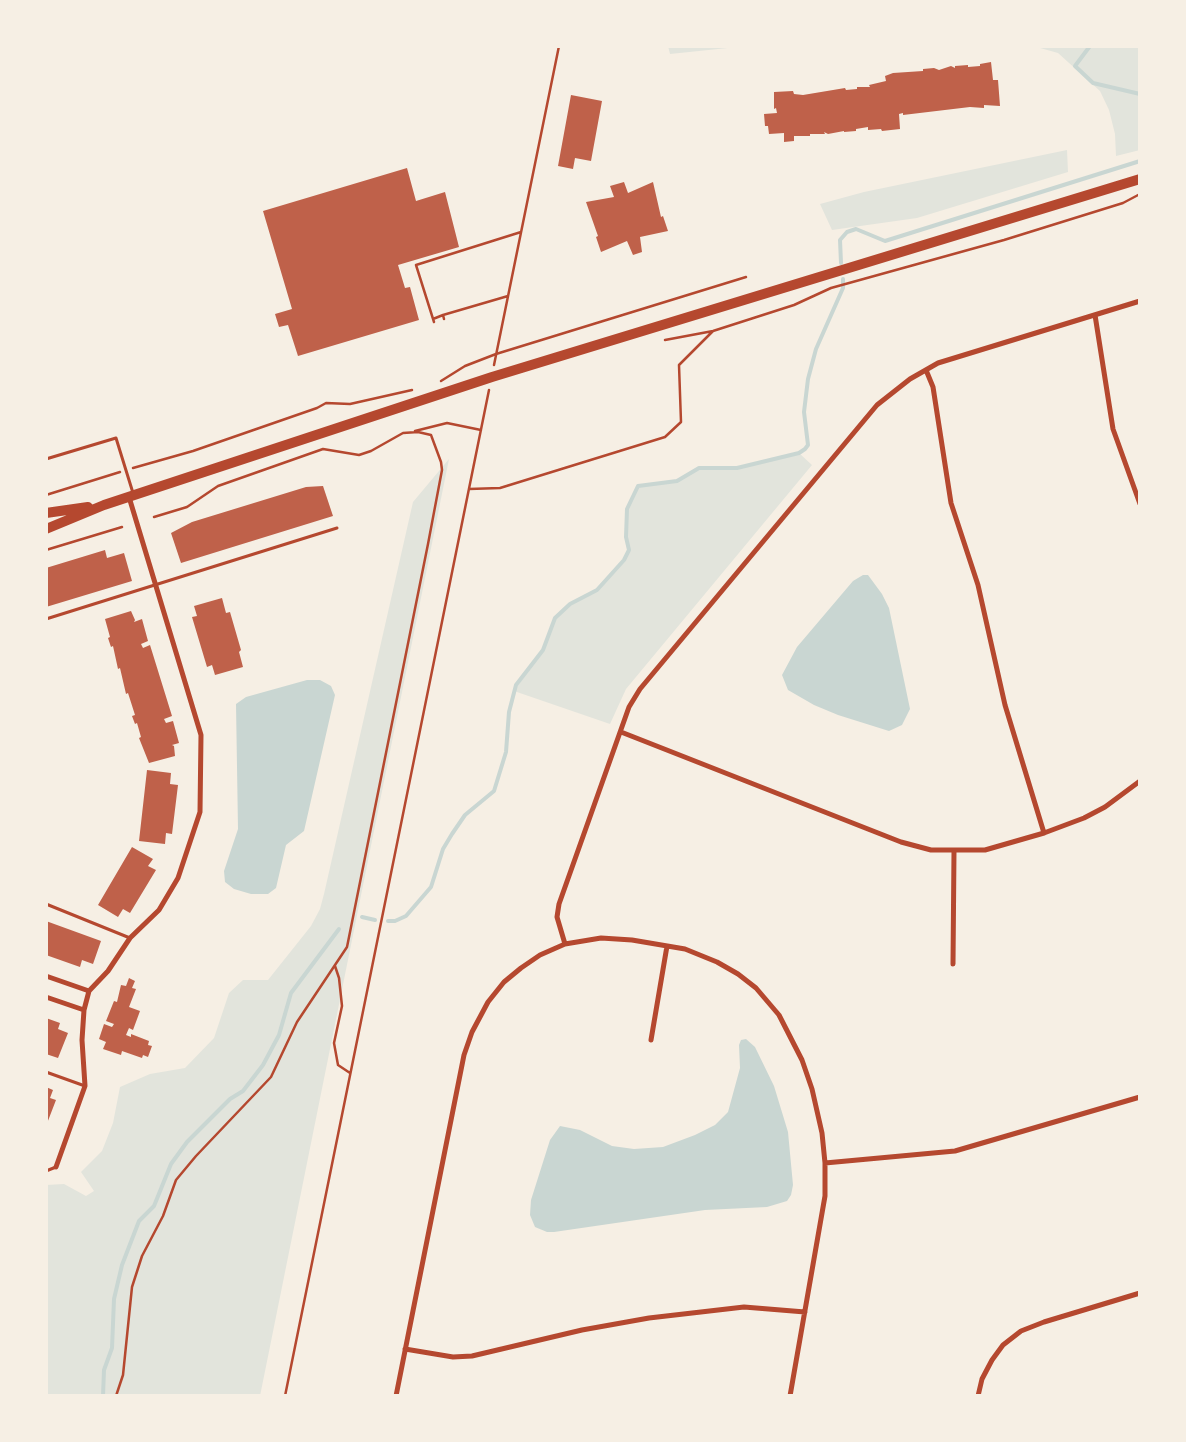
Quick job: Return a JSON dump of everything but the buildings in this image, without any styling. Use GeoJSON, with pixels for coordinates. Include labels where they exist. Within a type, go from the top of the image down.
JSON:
{"type":"FeatureCollection","features":[{"type":"Feature","properties":{"kind":"main road"},"geometry":{"type":"LineString","coordinates":[[46,529],[104,505],[492,377],[1140,179]]}},
{"type":"Feature","properties":{"kind":"main road"},"geometry":{"type":"LineString","coordinates":[[46,513],[104,505]]}},
{"type":"Feature","properties":{"kind":"street"},"geometry":{"type":"LineString","coordinates":[[565,944],[556,917],[559,904],[629,708],[640,689],[877,405],[897,388],[938,364],[1140,301]]}},
{"type":"Feature","properties":{"kind":"street"},"geometry":{"type":"LineString","coordinates":[[1095,315],[1113,430],[1140,504]]}},
{"type":"Feature","properties":{"kind":"street"},"geometry":{"type":"LineString","coordinates":[[926,370],[933,387],[951,503],[978,584],[1005,705],[1044,833]]}},
{"type":"Feature","properties":{"kind":"street"},"geometry":{"type":"LineString","coordinates":[[56,1167],[85,1086],[82,1040],[84,1010],[89,991],[108,971],[130,938],[159,910],[178,878],[200,812],[201,736],[155,587],[131,497]]}},
{"type":"Feature","properties":{"kind":"street"},"geometry":{"type":"LineString","coordinates":[[622,732],[900,842],[932,850],[954,851],[996,848],[1044,833],[1084,818],[1105,807],[1140,781]]}},
{"type":"Feature","properties":{"kind":"street"},"geometry":{"type":"LineString","coordinates":[[953,964],[954,851]]}},
{"type":"Feature","properties":{"kind":"street"},"geometry":{"type":"LineString","coordinates":[[396,1396],[464,1055],[472,1032],[488,1002],[508,978],[540,955],[565,944],[601,938],[632,940],[696,952],[738,974],[756,988],[779,1014],[791,1034],[808,1075],[822,1133],[825,1163],[823,1211],[790,1396]]}},
{"type":"Feature","properties":{"kind":"street"},"geometry":{"type":"LineString","coordinates":[[651,1040],[667,946]]}},
{"type":"Feature","properties":{"kind":"street"},"geometry":{"type":"LineString","coordinates":[[46,976],[89,991]]}},
{"type":"Feature","properties":{"kind":"street"},"geometry":{"type":"LineString","coordinates":[[46,997],[84,1010]]}},
{"type":"Feature","properties":{"kind":"street"},"geometry":{"type":"LineString","coordinates":[[825,1163],[955,1151],[1140,1097]]}},
{"type":"Feature","properties":{"kind":"street"},"geometry":{"type":"LineString","coordinates":[[978,1396],[984,1372],[996,1353],[1021,1331],[1044,1322],[1140,1293]]}},
{"type":"Feature","properties":{"kind":"street"},"geometry":{"type":"LineString","coordinates":[[405,1349],[453,1357],[472,1356],[630,1320],[744,1307],[805,1312]]}},
{"type":"Feature","properties":{"kind":"lane"},"geometry":{"type":"LineString","coordinates":[[46,459],[116,438],[131,497]]}},
{"type":"Feature","properties":{"kind":"lane"},"geometry":{"type":"LineString","coordinates":[[46,619],[155,587],[337,528]]}},
{"type":"Feature","properties":{"kind":"lane"},"geometry":{"type":"LineString","coordinates":[[46,904],[130,938]]}},
{"type":"Feature","properties":{"kind":"lane"},"geometry":{"type":"LineString","coordinates":[[46,1072],[85,1086]]}},
{"type":"Feature","properties":{"kind":"lane"},"geometry":{"type":"LineString","coordinates":[[46,1170],[56,1167]]}},
{"type":"Feature","properties":{"kind":"path"},"geometry":{"type":"LineString","coordinates":[[284,1396],[559,46]]}},
{"type":"Feature","properties":{"kind":"path"},"geometry":{"type":"LineString","coordinates":[[665,340],[713,331],[794,305],[831,288],[1004,240],[1123,203],[1140,194]]}},
{"type":"Feature","properties":{"kind":"path"},"geometry":{"type":"LineString","coordinates":[[508,296],[443,315],[433,320],[416,264],[521,232]]}},
{"type":"Feature","properties":{"kind":"path"},"geometry":{"type":"LineString","coordinates":[[437,384],[465,366],[496,354],[746,277]]}},
{"type":"Feature","properties":{"kind":"path"},"geometry":{"type":"LineString","coordinates":[[443,315],[444,319]]}},
{"type":"Feature","properties":{"kind":"path"},"geometry":{"type":"LineString","coordinates":[[469,489],[500,488],[665,437],[681,422],[679,365],[713,331]]}},
{"type":"Feature","properties":{"kind":"path"},"geometry":{"type":"LineString","coordinates":[[194,450],[317,408],[326,403],[350,404],[418,389]]}},
{"type":"Feature","properties":{"kind":"path"},"geometry":{"type":"LineString","coordinates":[[154,517],[187,507],[226,483],[323,449],[359,455],[371,451],[403,433],[447,422],[481,430]]}},
{"type":"Feature","properties":{"kind":"path"},"geometry":{"type":"LineString","coordinates":[[116,1396],[123,1375],[132,1288],[142,1256],[163,1216],[176,1180],[271,1076],[297,1022],[347,947],[442,470],[431,435],[418,432],[403,433]]}},
{"type":"Feature","properties":{"kind":"path"},"geometry":{"type":"LineString","coordinates":[[46,550],[122,526]]}},
{"type":"Feature","properties":{"kind":"path"},"geometry":{"type":"LineString","coordinates":[[335,966],[339,978],[342,1006],[334,1043],[338,1065],[350,1073]]}},
{"type":"Feature","properties":{"kind":"shaded area"},"geometry":{"type":"Polygon","coordinates":[[[668,46],[747,46],[670,54],[668,46]]]}},
{"type":"Feature","properties":{"kind":"shaded area"},"geometry":{"type":"Polygon","coordinates":[[[1033,46],[1140,46],[1140,150],[1116,156],[1115,134],[1109,110],[1100,91],[1058,53],[1033,46]]]}},
{"type":"Feature","properties":{"kind":"shaded area"},"geometry":{"type":"Polygon","coordinates":[[[1067,150],[1068,172],[917,218],[832,230],[820,204],[864,192],[1067,150]]]}},
{"type":"Feature","properties":{"kind":"shaded area"},"geometry":{"type":"Polygon","coordinates":[[[799,453],[812,465],[626,689],[610,724],[514,691],[543,650],[555,618],[570,604],[597,590],[624,560],[629,549],[626,537],[627,509],[638,486],[677,481],[699,468],[729,469],[799,453]]]}},
{"type":"Feature","properties":{"kind":"shaded area"},"geometry":{"type":"Polygon","coordinates":[[[449,459],[260,1396],[46,1396],[46,1185],[64,1184],[86,1196],[94,1191],[81,1172],[102,1151],[113,1123],[120,1087],[150,1074],[185,1068],[214,1038],[229,993],[243,980],[268,980],[311,926],[320,909],[324,894],[413,502],[449,459]]]}},
{"type":"Feature","properties":{"kind":"shaded area"},"geometry":{"type":"Polygon","coordinates":[[[863,575],[868,575],[882,594],[889,608],[910,709],[902,725],[889,731],[838,715],[814,705],[788,690],[782,675],[797,647],[853,581],[863,575]]]}},
{"type":"Feature","properties":{"kind":"shaded area"},"geometry":{"type":"Polygon","coordinates":[[[307,680],[320,680],[331,686],[335,695],[304,831],[286,845],[276,888],[268,894],[251,894],[234,889],[225,882],[224,871],[238,829],[236,704],[246,697],[307,680]]]}},
{"type":"Feature","properties":{"kind":"shaded area"},"geometry":{"type":"Polygon","coordinates":[[[746,1039],[755,1047],[774,1086],[788,1132],[793,1185],[791,1195],[787,1201],[767,1207],[705,1210],[554,1232],[547,1232],[535,1227],[530,1215],[531,1200],[550,1140],[560,1126],[580,1130],[612,1146],[634,1149],[663,1147],[695,1135],[715,1125],[728,1112],[740,1068],[739,1045],[741,1040],[746,1039]]]}},
{"type":"Feature","properties":{"kind":"waterway"},"geometry":{"type":"LineString","coordinates":[[1090,46],[1075,66],[1093,83],[1140,94]]}},
{"type":"Feature","properties":{"kind":"waterway"},"geometry":{"type":"LineString","coordinates":[[841,263],[840,240],[847,232],[856,229],[885,241],[1140,161]]}},
{"type":"Feature","properties":{"kind":"waterway"},"geometry":{"type":"LineString","coordinates":[[388,921],[395,921],[406,916],[431,887],[443,849],[452,834],[465,815],[494,791],[506,752],[509,712],[516,685],[543,650],[555,618],[570,604],[597,590],[624,560],[629,550],[626,537],[627,509],[638,486],[677,481],[699,468],[737,468],[799,453],[808,445],[804,412],[808,379],[816,349],[843,288],[843,279]]}},
{"type":"Feature","properties":{"kind":"waterway"},"geometry":{"type":"LineString","coordinates":[[362,917],[375,920]]}},
{"type":"Feature","properties":{"kind":"waterway"},"geometry":{"type":"LineString","coordinates":[[103,1396],[104,1370],[112,1348],[114,1299],[122,1265],[139,1221],[154,1206],[171,1164],[187,1142],[230,1099],[243,1091],[263,1065],[279,1035],[291,993],[339,929]]}}]}
